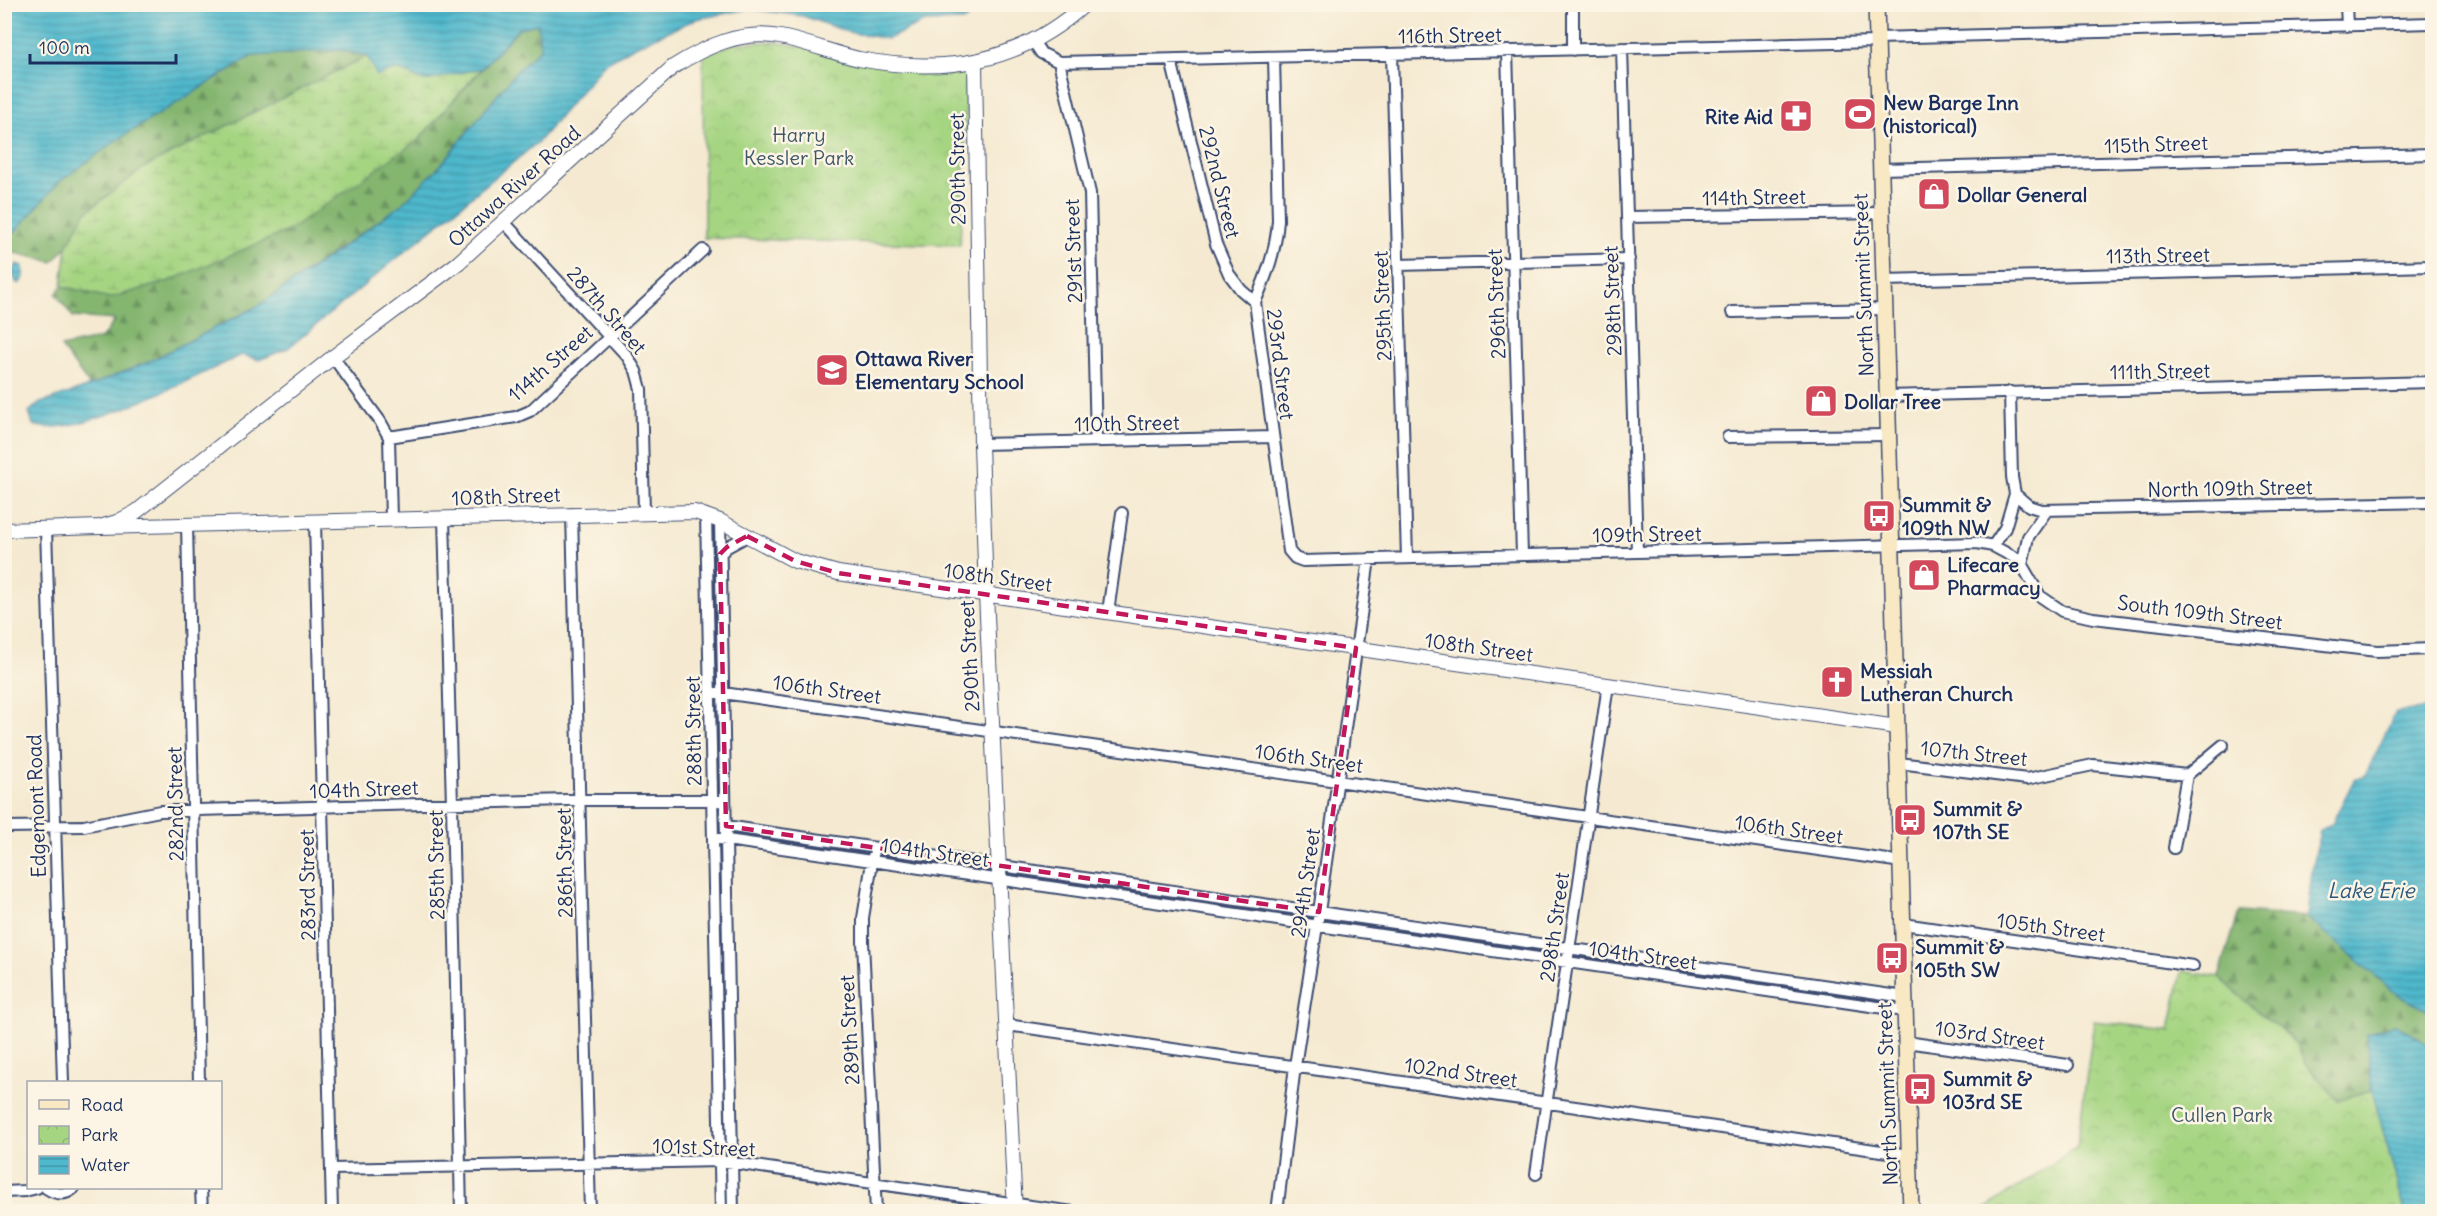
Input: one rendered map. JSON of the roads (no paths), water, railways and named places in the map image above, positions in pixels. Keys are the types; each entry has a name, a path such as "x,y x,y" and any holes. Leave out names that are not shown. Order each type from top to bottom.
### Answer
{"main road":[{"name":"North Summit Street","path":"1876,4 1911,1212"}],"street":[{"name":"Ottawa River Road","path":"4,530 100,527 142,514 333,357 435,282 673,67 699,50 724,40 751,36 780,37 858,58 916,66 949,66 975,62 1009,52 1033,41 1064,22 1085,4"},
{"path":"1573,4 1574,50"},
{"path":"2346,4 2347,26"},
{"name":"116th Street","path":"1059,62 1574,50 2433,23"},
{"path":"1033,41 1041,53 1059,62"},
{"name":"298th Street","path":"1622,48 1637,552"},
{"name":"296th Street","path":"1507,51 1522,555"},
{"name":"295th Street","path":"1392,54 1407,558"},
{"name":"293rd Street","path":"1274,58 1278,220 1269,272 1255,302 1288,551 1295,558 1303,561"},
{"name":"292nd Street","path":"1171,60 1216,244 1229,274 1241,290 1255,302"},
{"name":"290th Street","path":"975,62 981,444 986,594 1015,1207"},
{"name":"291st Street","path":"1059,62 1090,194 1096,441"},
{"name":"115th Street","path":"1881,169 2433,154"},
{"name":"114th Street","path":"1627,217 1882,213"},
{"name":"287th Street","path":"504,222 627,356 636,371 641,389 644,512"},
{"name":"114th Street","path":"389,437 516,417 530,411 703,250"},
{"path":"1398,265 1629,259"},
{"name":"113th Street","path":"1884,280 2433,266"},
{"path":"1732,312 1885,309"},
{"path":"333,357 380,421 389,437 391,519"},
{"name":"111th Street","path":"1887,396 2433,382"},
{"path":"1993,546 2005,528 2015,494 2012,477 2010,392"},
{"path":"1728,437 1888,435"},
{"name":"110th Street","path":"981,444 1273,437"},
{"name":"North 109th Street","path":"2015,494 2030,506 2047,510 2433,501"},
{"path":"2022,565 2028,537 2047,510"},
{"name":"108th Street","path":"142,514 161,525 695,512 720,521 782,556 810,567 838,573 1897,727"},
{"path":"1108,612 1122,513"},
{"name":"286th Street","path":"572,514 590,1212"},
{"name":"288th Street","path":"706,515 721,1212"},
{"name":"285th Street","path":"444,518 461,1212"},
{"name":"283rd Street","path":"315,521 332,1212"},
{"name":"288th Street","path":"720,521 733,1212"},
{"name":"282nd Street","path":"187,524 199,1081"},
{"name":"Edgemont Road","path":"46,528 63,1081"},
{"path":"720,554 747,536"},
{"name":"109th Street","path":"1303,561 1977,543 1993,546"},
{"name":"South 109th Street","path":"1993,546 2019,560 2040,596 2062,611 2082,616 2377,651 2433,649"},
{"name":"294th Street","path":"1277,1212 1295,1066 1369,559"},
{"name":"298th Street","path":"1536,1174 1608,685"},
{"name":"106th Street","path":"710,693 992,730 1902,862"},
{"path":"2174,848 2187,775 2223,745"},
{"name":"107th Street","path":"1899,763 2015,779 2038,778 2094,765 2187,775"},
{"name":"104th Street","path":"4,827 108,823 146,813 193,811 580,801 712,800 725,802"},
{"name":"104th Street","path":"726,826 874,847 1152,902 1734,986 1905,1004"},
{"name":"104th Street","path":"713,838 872,861 1155,888 1736,973 1905,1004"},
{"name":"289th Street","path":"874,847 863,918 863,942 876,1212"},
{"path":"1152,902 1155,888"},
{"name":"105th Street","path":"1903,924 2193,966"},
{"path":"1439,944 1442,930"},
{"path":"715,945 728,945"},
{"path":"1734,986 1736,973"},
{"name":"102nd Street","path":"1007,1025 1909,1155"},
{"name":"103rd Street","path":"1906,1042 2068,1065"},
{"path":"717,1052 730,1052"},
{"name":"101st Street","path":"331,1169 720,1161 874,1183 1015,1207 1073,1212"},
{"path":"4,1192 33,1189"},
{"path":"48,1189 59,1194 73,1189"},
{"path":"201,1189 202,1212"}],"water":[{"path":"5,4 981,5 965,21 924,22 888,39 848,32 803,16 749,9 696,19 633,47 604,64 538,142 288,348 259,360 242,355 168,390 106,415 52,427 33,425 29,412 38,404 148,362 258,306 402,204 440,166 516,72 540,49 538,24 519,28 482,68 424,81 397,69 377,76 367,56 340,50 252,56 120,138 59,182 5,243"},
{"path":"17,264 23,266 24,277 19,284 12,272"},
{"name":"Lake Erie","path":"2432,708 2432,1012 2399,996 2307,917 2312,870 2320,831 2332,823 2354,780 2365,776 2396,712"},
{"path":"2395,1024 2432,1047 2432,1211 2405,1211 2372,1090 2367,1034"}],"place":[{"name":"New Barge Inn (historical)","path":"1860,114"},
{"name":"Rite Aid","path":"1796,116"},
{"name":"Dollar General","path":"1934,194"},
{"name":"Ottawa River Elementary School","path":"832,370"},
{"name":"Dollar Tree","path":"1821,401"},
{"name":"Summit & 109th NW","path":"1879,516"},
{"name":"Lifecare Pharmacy","path":"1924,575"},
{"name":"Messiah Lutheran Church","path":"1837,682"},
{"name":"Summit & 107th SE","path":"1910,820"},
{"name":"Summit & 105th SW","path":"1892,958"},
{"name":"Summit & 103rd SE","path":"1920,1089"}],"park label":[{"name":"Harry Kessler Park","path":"799,146"},
{"name":"Cullen Park","path":"2222,1114"}]}
